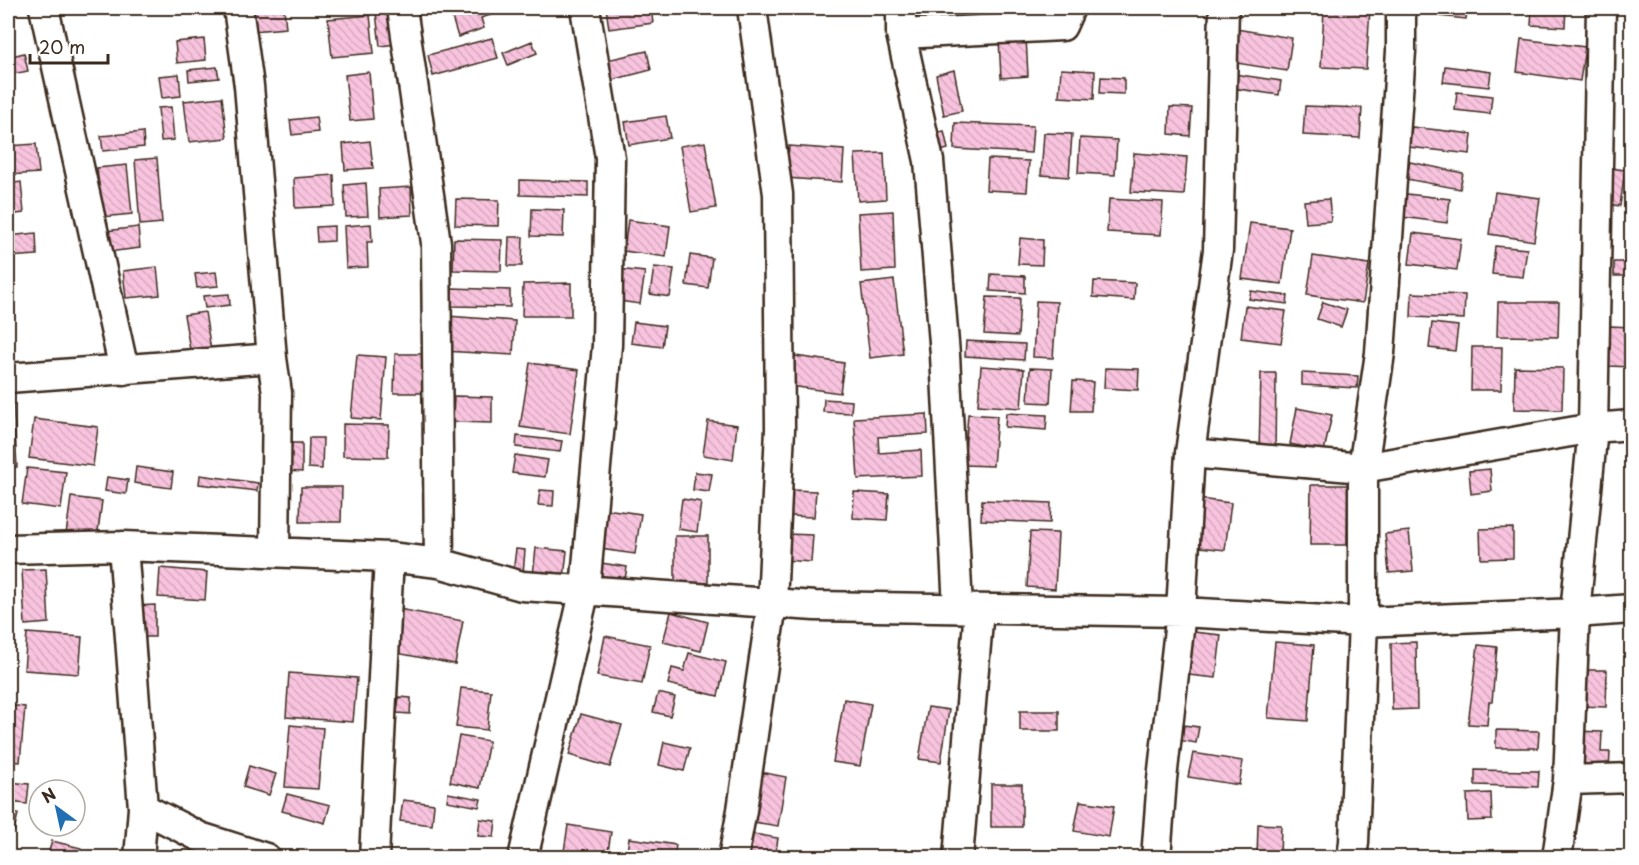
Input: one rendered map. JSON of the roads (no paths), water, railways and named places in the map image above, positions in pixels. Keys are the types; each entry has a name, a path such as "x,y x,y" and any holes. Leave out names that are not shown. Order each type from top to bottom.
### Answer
{"street":[{"path":"44,8 124,370"},
{"path":"238,8 249,86 272,358 277,393 275,552"},
{"path":"402,8 436,243 439,563"},
{"path":"523,858 585,589 607,345 610,158 585,8"},
{"path":"733,858 772,604 780,429 778,195 752,8"},
{"path":"958,858 969,608 929,161 901,21 1062,26 1070,8"},
{"path":"1156,858 1162,778 1181,612 1190,453 1218,250 1224,8"},
{"path":"1352,858 1363,622 1363,468 1380,353 1401,51 1401,8"},
{"path":"1557,858 1568,780 1575,613 1593,428 1601,8"},
{"path":"8,378 272,358"},
{"path":"1190,453 1363,468 1593,428 1632,425"},
{"path":"123,546 143,808 139,858"},
{"path":"8,549 123,546 389,557 439,563 522,586 772,604 1181,612 1363,622 1632,609"},
{"path":"374,858 389,557"},
{"path":"1568,780 1632,778"},
{"path":"143,808 200,837 266,858"}]}
